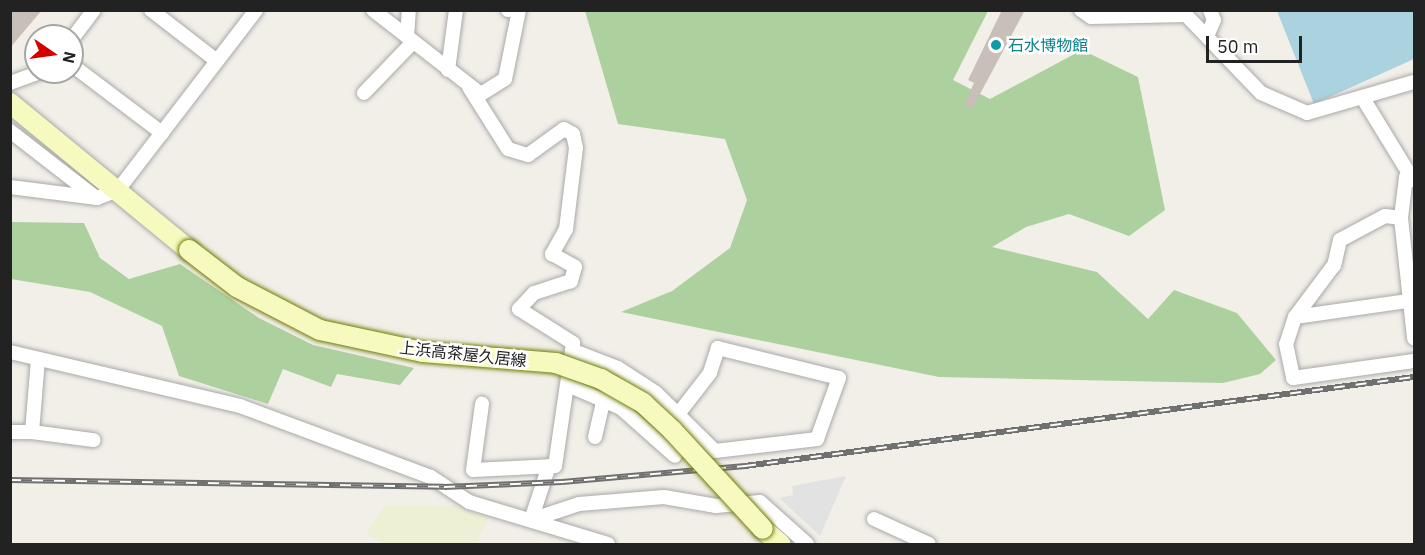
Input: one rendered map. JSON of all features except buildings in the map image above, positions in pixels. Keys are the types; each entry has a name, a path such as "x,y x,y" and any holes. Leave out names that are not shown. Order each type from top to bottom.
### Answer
{"main road":[{"name":"上浜高茶屋久居線","path":"10,103 237,287 338,336 423,352 556,363 601,379 643,403 672,430 775,540"}],"street":[{"path":"83,24 94,10"},
{"path":"151,10 218,60"},
{"path":"10,188 97,198 118,190 256,10"},
{"path":"373,10 469,87 482,94 505,80 519,10"},
{"path":"364,93 410,40 409,10"},
{"path":"448,70 456,10"},
{"path":"1081,10 1091,17 1170,12 1186,15 1208,34 1261,93 1294,109 1320,112 1364,100 1414,82"},
{"path":"1208,34 1214,20 1210,10"},
{"path":"84,74 162,133"},
{"path":"469,87 508,148 528,155 564,129 576,140 566,228 552,254 574,267 571,281 534,293 519,309 570,336 574,351 555,466 472,470 482,404"},
{"path":"1364,100 1410,179 1401,218 1412,301 1414,338"},
{"path":"10,131 97,198"},
{"path":"1401,218 1385,216 1340,240 1334,265 1295,317 1286,344 1293,378 1414,361"},
{"path":"1295,317 1412,301"},
{"path":"574,351 630,375 679,413 715,451 817,439 839,378 718,348 710,372 679,413"},
{"path":"10,352 259,412 431,477 469,502 608,544"},
{"path":"32,432 38,359"},
{"path":"568,385 604,398 675,456"},
{"path":"595,437 604,398"},
{"path":"10,432 32,432 93,440"},
{"path":"531,520 549,466"},
{"path":"531,520 579,504 663,497 716,506 760,502 807,544"},
{"path":"874,519 929,544"}],"green space":[{"path":"585,11 988,11 953,80 990,99 1082,50 1138,77 1165,210 1129,236 1069,214 1026,227 992,247 1097,272 1148,319 1174,290 1237,313 1276,360 1260,374 1223,383 939,377 621,312 672,291 730,248 747,200 725,139 618,124"},
{"path":"10,222 84,223 100,258 129,279 180,264 259,318 313,345 414,368 400,385 337,374 331,387 283,369 268,404 179,376 162,326 90,292 11,279"},
{"path":"384,506 456,506 488,518 476,544 383,544 366,533"}],"shaded area":[{"path":"846,476 820,536 779,498 793,495 792,486"}],"water":[{"path":"1277,11 1414,11 1414,59 1314,104"}],"railway":[{"path":"10,480 444,487 562,482 745,466 1414,377"}],"place":[{"name":"石水博物館","path":"996,45"}]}
